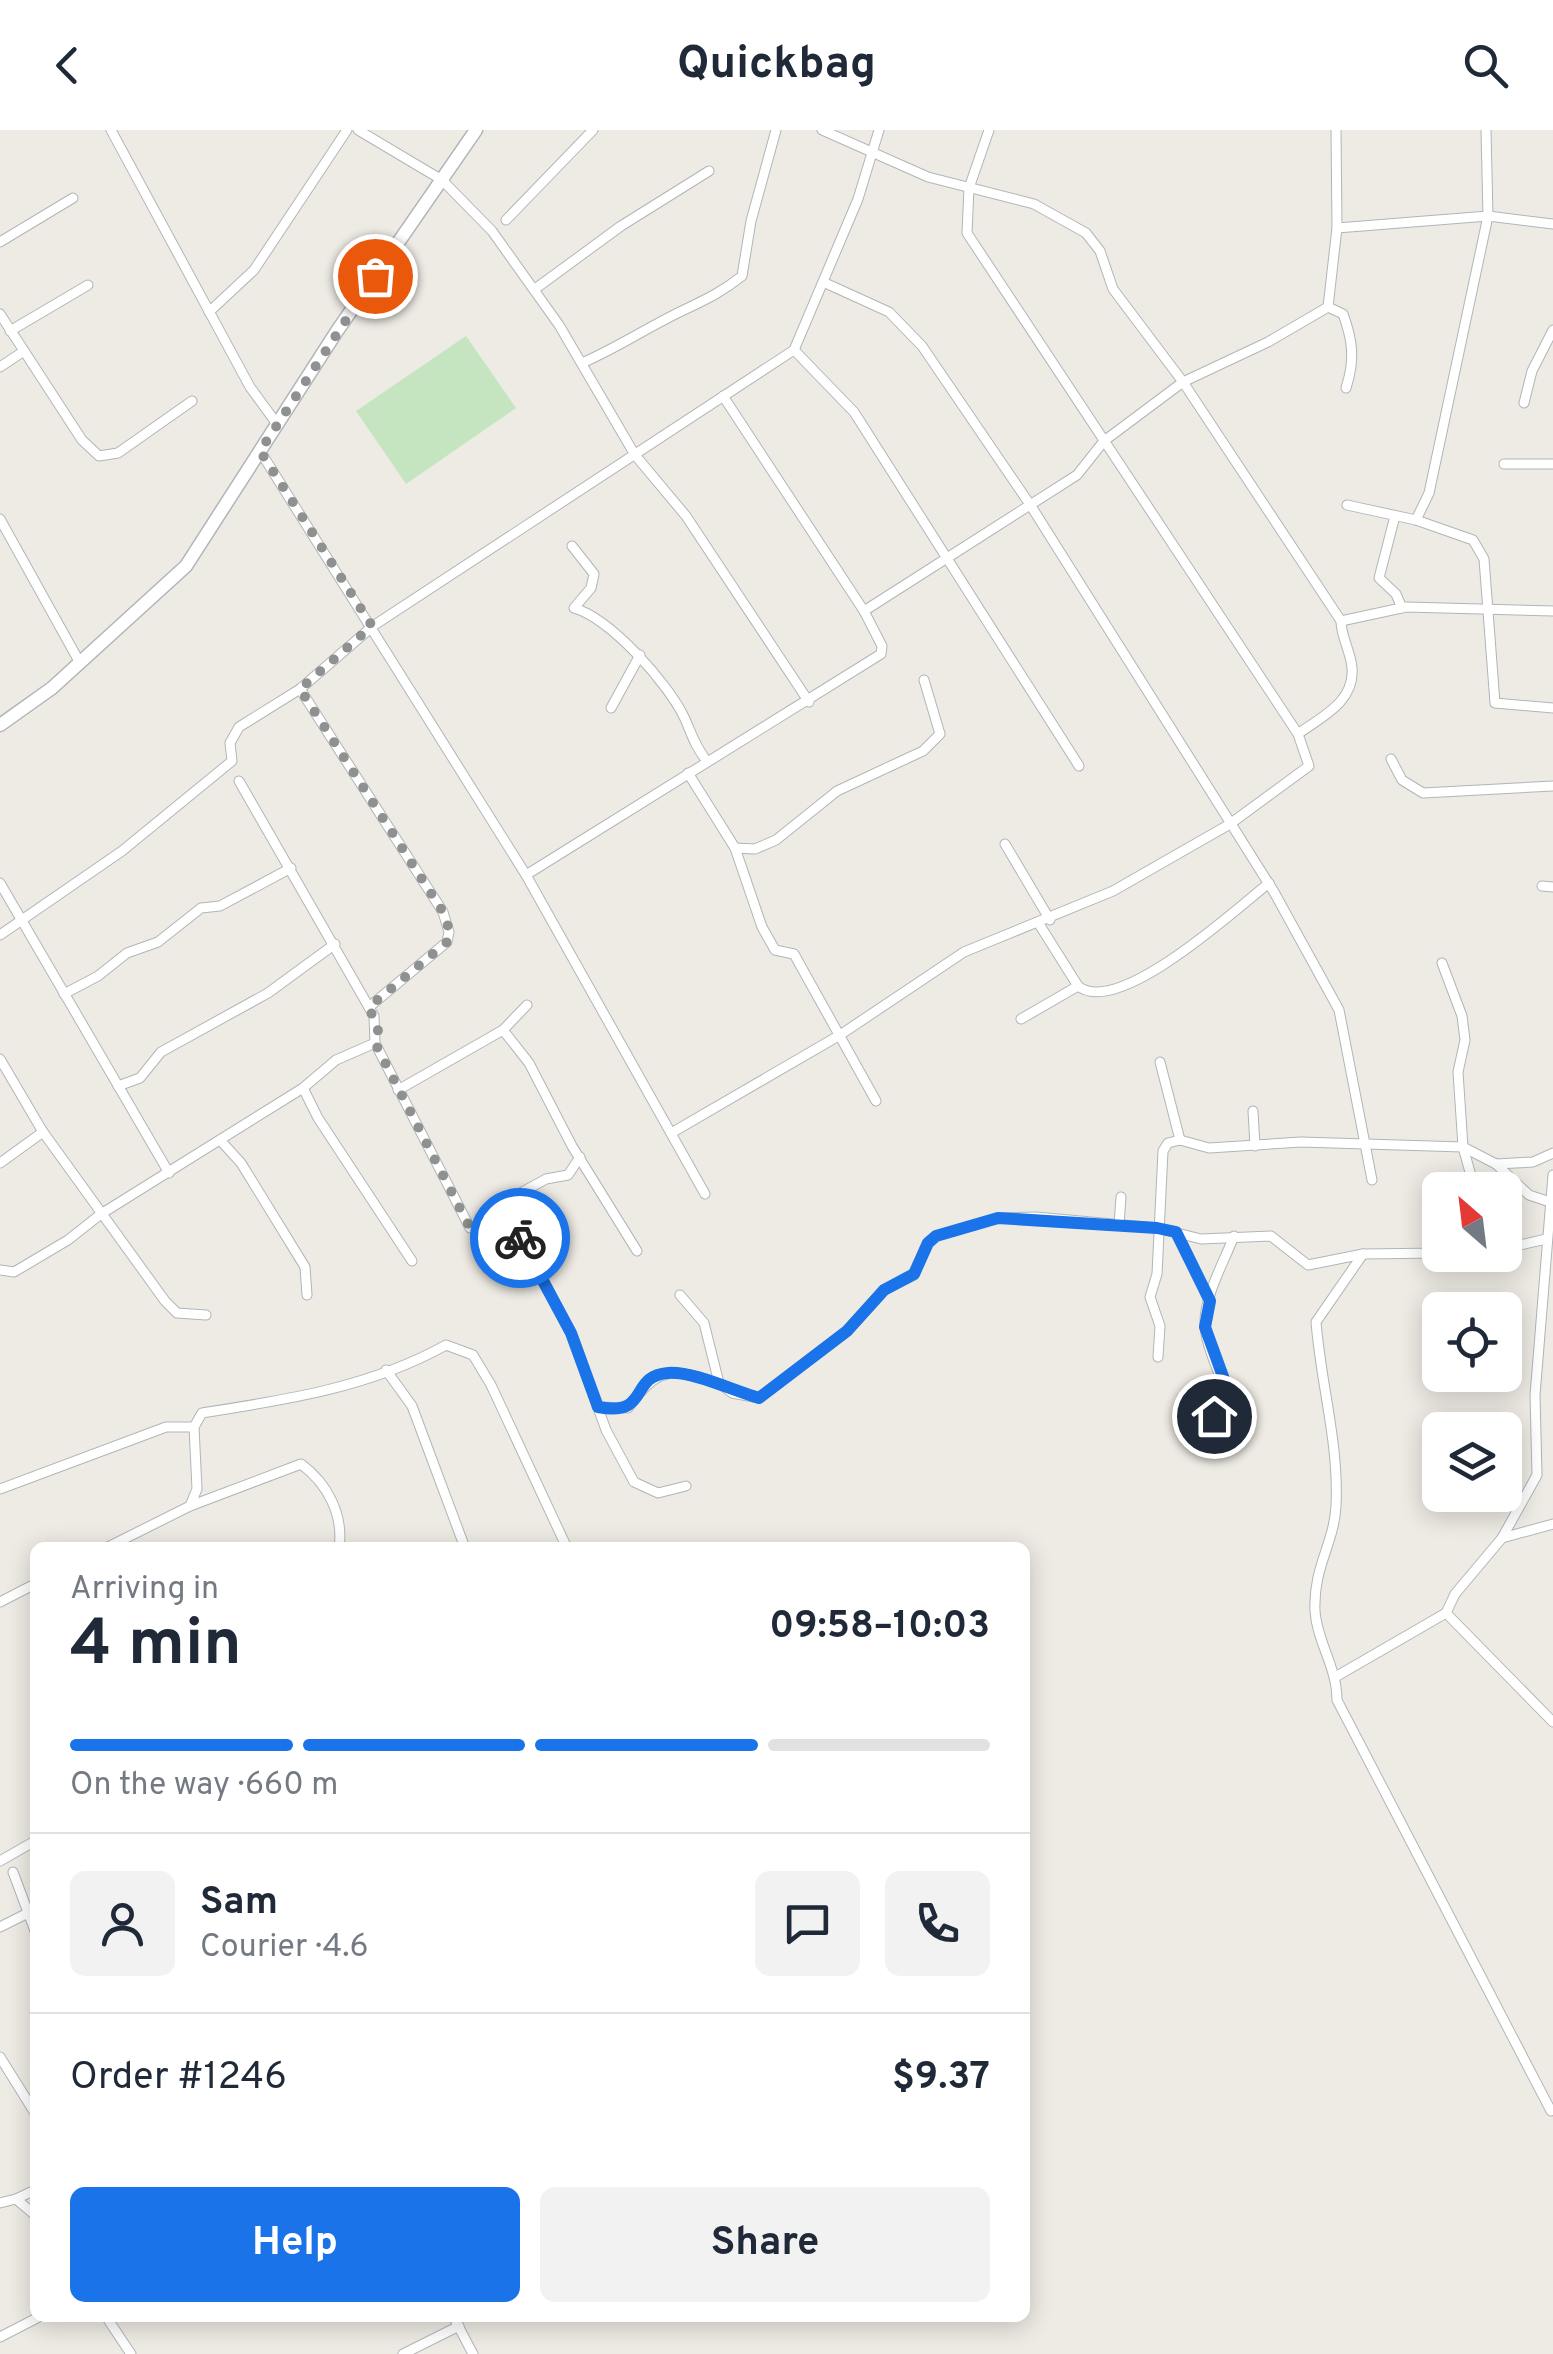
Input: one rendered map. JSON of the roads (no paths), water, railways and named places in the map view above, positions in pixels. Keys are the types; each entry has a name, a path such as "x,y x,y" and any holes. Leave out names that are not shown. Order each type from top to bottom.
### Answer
{"street":[{"path":"209,312 254,270 347,130"},
{"path":"358,130 442,180 492,231 535,289 635,455 686,516 809,702"},
{"path":"0,725 80,663 186,566 276,424 476,130"},
{"path":"506,220 592,130"},
{"path":"582,363 626,344 689,307 713,300 742,276 751,221 776,130"},
{"path":"822,130 928,176 1034,204 1086,234 1100,251 1113,289 1183,382 1341,621 1352,665 1348,692 1342,702 1298,734"},
{"path":"0,934 170,813 232,761 230,742 239,727 300,689 372,626 794,350 875,151 878,130"},
{"path":"673,1132 840,1036 964,952 1050,920 1114,890 1230,824 1309,766 1298,734 967,233 969,188 990,130"},
{"path":"1328,307 1337,228 1336,130"},
{"path":"1416,520 1429,493 1488,216 1486,130"},
{"path":"112,131 250,387 276,424"},
{"path":"535,289 621,226 710,171"},
{"path":"0,242 73,198"},
{"path":"1337,228 1488,216 1553,224"},
{"path":"823,282 889,312 906,326 1031,506 1268,883 1339,1010 1372,1180"},
{"path":"10,331 88,285"},
{"path":"864,611 1077,475 1104,441 1183,382 1268,342 1328,307"},
{"path":"1328,307 1343,314 1352,338 1353,364 1346,388"},
{"path":"0,314 82,440 100,456 118,452 192,401"},
{"path":"1524,403 1532,371 1553,330"},
{"path":"794,350 854,412 1079,766"},
{"path":"0,367 24,351"},
{"path":"526,875 881,654 882,646 864,611 723,396"},
{"path":"260,451 526,875 705,1194"},
{"path":"1504,464 1553,464"},
{"path":"1347,505 1416,520 1473,540 1484,559 1494,703 1553,708"},
{"path":"1396,516 1380,578 1396,594 1402,608"},
{"path":"0,519 80,663"},
{"path":"572,546 594,574 591,588 574,608 616,633 640,656 684,717 690,739 706,760"},
{"path":"1341,621 1402,608 1553,611"},
{"path":"611,708 640,656"},
{"path":"735,848 756,850 776,840 837,791 923,751 940,734 924,680"},
{"path":"300,689 443,912 450,932 447,942 369,1007"},
{"path":"1391,759 1402,780 1423,793 1553,786"},
{"path":"688,773 735,848 762,927 775,950 794,954 876,1101"},
{"path":"238,781 369,1007 378,1030 375,1043 470,1228 507,1223"},
{"path":"1005,844 1050,920"},
{"path":"64,994 98,976 127,953 158,942 201,908 220,906 291,868"},
{"path":"0,883 169,1173"},
{"path":"1021,1020 1078,986 1103,992 1169,962 1268,883"},
{"path":"1039,924 1078,986"},
{"path":"118,1086 140,1078 160,1052 268,994 334,944"},
{"path":"1442,963 1462,1016 1466,1040 1458,1072 1463,1147 1470,1172"},
{"path":"398,1090 503,1030 528,1005"},
{"path":"503,1030 529,1063 636,1250"},
{"path":"0,1270 14,1272 303,1088 336,1060 375,1043"},
{"path":"0,1059 43,1132 177,1313 206,1316"},
{"path":"1160,1062 1180,1140"},
{"path":"303,1088 318,1118 412,1261"},
{"path":"1252,1111 1254,1146"},
{"path":"0,1163 43,1132"},
{"path":"220,1140 241,1163 306,1267 307,1296"},
{"path":"1158,1357 1160,1326 1150,1297 1158,1274 1157,1228 1163,1151 1168,1143 1180,1140 1209,1148 1362,1142 1463,1147 1496,1164 1529,1195 1551,1203"},
{"path":"1496,1164 1532,1162 1553,1153"},
{"path":"507,1223 517,1195 546,1179 568,1175 580,1157"},
{"path":"1337,1676 1446,1613 1455,1594 1502,1538 1537,1475 1535,1395 1542,1349 1553,1174"},
{"path":"1119,1224 1121,1197"},
{"path":"598,1407 628,1408 649,1378 671,1372 759,1398 847,1331 884,1290 914,1274 928,1243 936,1236 998,1218 1119,1224 1201,1239 1270,1236 1308,1265 1363,1254 1422,1254"},
{"path":"507,1223 524,1242 571,1333 598,1407 634,1482 658,1493 686,1486"},
{"path":"1176,1232 1210,1301"},
{"path":"1185,1424 1214,1416 1227,1403 1225,1382 1205,1327 1210,1301 1234,1236"},
{"path":"1522,1245 1546,1239"},
{"path":"1363,1254 1316,1322 1337,1449 1336,1512 1316,1574 1315,1617 1337,1676 1337,1700 1550,2111"},
{"path":"680,1294 704,1322 719,1384"},
{"path":"190,1506 197,1489 194,1427 202,1413 322,1394 412,1364 446,1344 473,1355 528,1459 564,1542"},
{"path":"386,1370 412,1406 463,1542"},
{"path":"0,1489 166,1427 194,1427"},
{"path":"118,1542 190,1506 301,1464 318,1477 342,1526 340,1542"},
{"path":"1502,1538 1553,1524"},
{"path":"0,1602 30,1587"},
{"path":"1446,1613 1553,1722"},
{"path":"0,1861 30,1844"},
{"path":"0,1927 30,1912 13,1872"},
{"path":"0,2057 4,2071 30,2106"},
{"path":"0,2203 30,2192"},
{"path":"16,2199 30,2211"},
{"path":"0,2338 30,2322"},
{"path":"110,2322 131,2354"},
{"path":"404,2354 457,2322 473,2354"}]}
